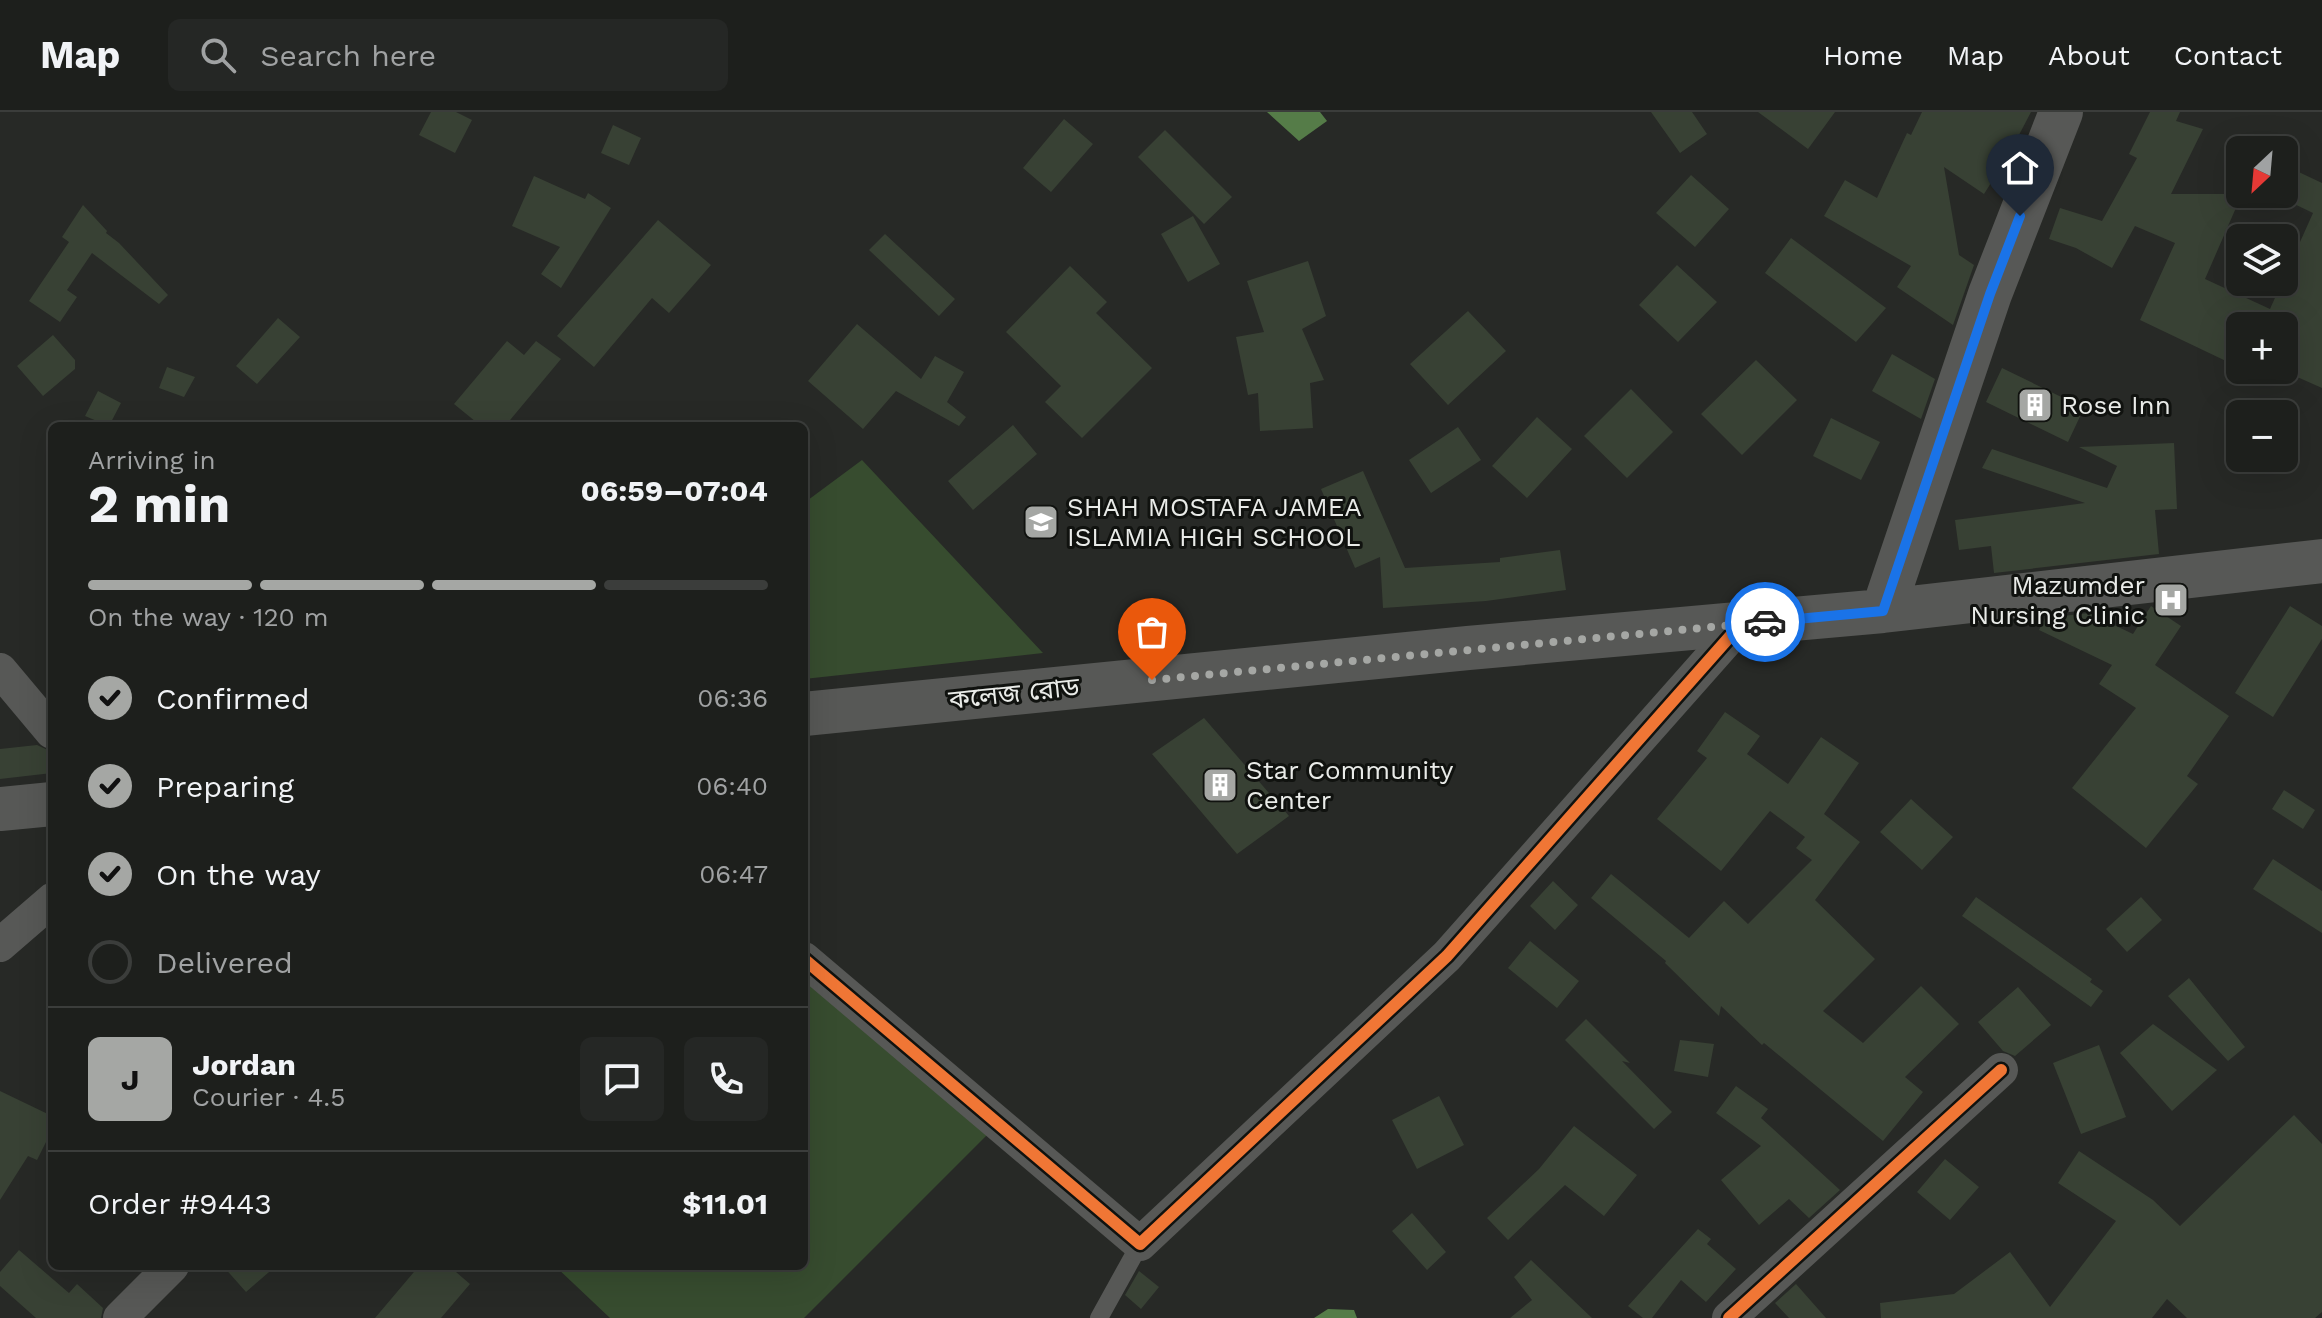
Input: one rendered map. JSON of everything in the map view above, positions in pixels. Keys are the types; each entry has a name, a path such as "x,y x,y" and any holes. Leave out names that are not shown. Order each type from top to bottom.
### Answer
{"main road":[{"path":"1883,611 1990,294 2061,112"},
{"name":"কলেজ রোড","path":"808,714 1883,611 2322,561"},
{"path":"0,809 48,804"}],"street":[{"path":"808,962 1140,1244 1447,956 1741,624"},
{"path":"0,670 48,727"},
{"path":"0,945 48,903"},
{"path":"1729,1318 2001,1070"},
{"path":"120,1318 168,1270"}],"lane":[{"path":"1099,1318 1140,1244"}],"shaded area":[{"path":"1267,112 1320,112 1327,121 1299,141"},
{"path":"862,460 1043,653 808,679 808,500"},
{"path":"808,971 990,1132 804,1318 610,1318 559,1270 808,1270"},
{"path":"1328,1309 1354,1310 1357,1318 1314,1318"}],"building":[{"path":"431,112 456,112 472,120 455,153 419,135"},
{"path":"1651,112 1692,112 1707,134 1680,153"},
{"path":"1758,112 1835,112 1808,149"},
{"path":"1922,112 2031,112 1984,194 1944,167 1959,255 1974,265 1953,325 1897,287 1911,266 1824,216 1845,180 1877,198 1907,133 1911,135"},
{"path":"2150,112 2180,112 2176,121 2203,129 2171,194 2226,194 2226,208 2236,208 2229,224 2226,224 2226,231 2205,279 2226,289 2226,296 2242,296 2270,309 2276,296 2298,296 2298,246 2313,213 2298,206 2298,172 2322,183 2322,388 2298,377 2298,312 2226,312 2226,361 2140,320 2175,243 2135,226 2112,268 2076,248 2049,239 2060,208 2102,221 2137,158 2129,154"},
{"path":"1064,119 1093,144 1051,192 1023,168"},
{"path":"613,125 641,138 629,165 601,153"},
{"path":"1165,130 1232,197 1204,224 1138,157"},
{"path":"1691,175 1729,209 1695,247 1656,213"},
{"path":"534,176 585,199 588,193 611,208 561,288 541,274 560,247 512,226"},
{"path":"83,205 106,233 168,295 159,304 92,253 67,290 77,297 60,322 29,301 69,242 62,237"},
{"path":"1193,216 1220,264 1188,282 1161,234"},
{"path":"658,220 711,265 669,313 652,298 594,367 557,336"},
{"path":"885,234 955,299 939,316 869,250"},
{"path":"1791,238 1886,308 1856,342 1765,273"},
{"path":"1308,261 1326,316 1302,329 1324,380 1310,383 1313,428 1260,431 1258,393 1248,395 1236,337 1264,332 1247,281"},
{"path":"1677,265 1717,302 1678,342 1639,305"},
{"path":"1070,266 1107,302 1096,313 1152,368 1082,438 1045,402 1061,386 1006,332"},
{"path":"1468,311 1506,351 1448,405 1410,364"},
{"path":"278,318 300,337 257,384 236,366"},
{"path":"857,324 921,379 935,356 964,372 947,402 966,417 959,426 896,391 863,429 808,381"},
{"path":"53,335 75,360 75,369 43,396 17,366"},
{"path":"507,341 524,355 536,341 561,359 508,422 476,422 454,404"},
{"path":"1892,354 1935,379 1921,419 1872,391"},
{"path":"1756,360 1797,400 1742,455 1701,414"},
{"path":"167,367 195,377 184,397 159,388"},
{"name":"Rose Inn","path":"2002,368 2084,408 2068,442 1986,402"},
{"path":"1631,389 1673,432 1627,478 1584,436"},
{"path":"98,391 121,403 111,422 99,422 85,416"},
{"path":"1537,417 1572,449 1527,498 1492,466"},
{"path":"1831,418 1880,442 1861,480 1813,456"},
{"path":"1013,425 1037,454 973,510 948,481"},
{"path":"1458,427 1481,460 1431,493 1409,460"},
{"path":"2174,443 2177,509 2155,510 2159,554 1994,573 1991,546 1959,550 1955,520 2085,503 1982,468 1992,449 2107,488 2117,466 2079,447"},
{"path":"1363,471 1405,568 1500,562 1500,558 1560,550 1566,590 1486,601 1383,608 1380,557 1355,568 1321,489"},
{"path":"2151,606 2181,626 2155,665 2229,716 2187,776 2198,784 2146,848 2072,788 2136,708 2099,684 2112,665 2039,630 2045,618 2089,613 2133,634"},
{"path":"2290,606 2322,626 2322,639 2273,717 2235,693"},
{"path":"1725,712 1760,736 1747,754 1788,784 1821,737 1859,763 1824,814 1860,842 1815,900 1875,959 1823,1011 1863,1043 1921,986 1959,1024 1905,1077 1923,1092 1883,1141 1764,1043 1762,1045 1721,1006 1719,1016 1666,961 1591,898 1611,874 1689,938 1724,901 1748,924 1812,860 1796,848 1805,837 1770,811 1721,871 1657,819 1707,758 1697,751"},
{"name":"Star Community Center","path":"1204,718 1289,816 1237,854 1152,754"},
{"path":"37,745 48,750 48,773 0,779 0,749"},
{"path":"2284,790 2315,810 2303,829 2272,809"},
{"path":"1911,799 1953,837 1922,870 1880,832"},
{"path":"2273,859 2322,891 2322,933 2253,889"},
{"path":"1553,881 1578,905 1555,930 1530,906"},
{"path":"1976,897 2092,979 2090,982 2103,991 2091,1007 1962,916"},
{"path":"2141,897 2162,920 2127,952 2106,929"},
{"path":"1530,941 1579,981 1557,1008 1508,968"},
{"path":"2189,978 2245,1047 2228,1061 2168,996"},
{"path":"2018,987 2051,1025 2015,1056 2003,1051 1978,1022"},
{"path":"1586,1019 1630,1063 1622,1061 1672,1112 1654,1129 1565,1040"},
{"path":"2153,1024 2217,1070 2172,1111 2120,1053"},
{"path":"1680,1040 1714,1044 1708,1077 1674,1071"},
{"path":"2099,1045 2126,1117 2081,1134 2053,1063"},
{"path":"1736,1086 1768,1109 1761,1118 1840,1190 1809,1218 1789,1199 1759,1225 1721,1180 1761,1146 1716,1113"},
{"path":"0,1091 48,1114 48,1138 37,1160 28,1156 0,1200"},
{"path":"1439,1096 1464,1145 1417,1169 1392,1120"},
{"path":"2294,1115 2322,1144 2322,1312 2315,1318 2187,1318 2167,1299 2152,1318 1881,1318 1880,1303 1954,1294 2010,1252 2050,1307 2116,1221 2058,1183 2079,1151 2153,1200 2180,1226"},
{"path":"1574,1126 1637,1175 1604,1216 1565,1185 1508,1240 1487,1218 1539,1169"},
{"path":"1945,1159 1979,1187 1950,1220 1917,1192"},
{"path":"1412,1213 1446,1252 1427,1270 1392,1231"},
{"path":"1698,1229 1711,1239 1707,1244 1736,1269 1706,1302 1681,1280 1652,1318 1643,1318 1628,1306"},
{"path":"19,1250 69,1293 77,1284 103,1308 101,1318 36,1318 0,1286 0,1272"},
{"path":"1531,1260 1592,1318 1510,1318 1532,1300 1514,1277"},
{"path":"227,1270 271,1270 246,1292"},
{"path":"416,1270 454,1270 470,1284 441,1318 375,1318"},
{"path":"1139,1271 1159,1287 1141,1309 1125,1295"},
{"path":"1796,1284 1826,1318 1789,1318 1775,1303"}],"cycle path":[{"path":"808,962 1140,1244 1447,956 1741,624"},
{"path":"1729,1318 2001,1070"}],"way so far":[{"path":"1152,680 1765,622"}],"place":[{"name":"Rose Inn","path":"2035,405"},
{"name":"SHAH MOSTAFA JAMEA ISLAMIA HIGH SCHOOL","path":"1041,522"},
{"name":"Mazumder Nursing Clinic","path":"2171,600"},
{"name":"Star Community Center","path":"1220,785"}],"route":[{"path":"1765,622 1883,611 1990,294 2020,216"}]}
